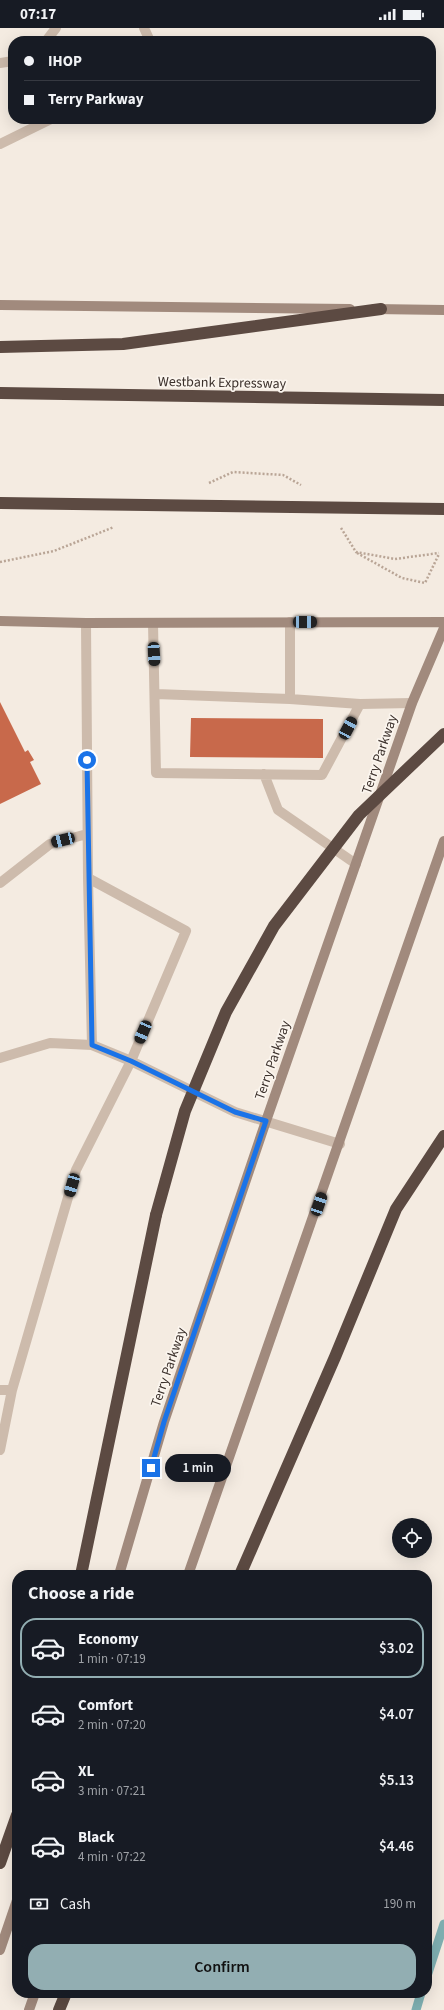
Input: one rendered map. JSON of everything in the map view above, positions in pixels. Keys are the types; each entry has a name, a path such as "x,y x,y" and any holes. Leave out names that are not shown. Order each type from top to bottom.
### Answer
{"highway":[{"path":"0,346 123,344 381,309"},
{"name":"Westbank Expressway","path":"0,393 444,400"},
{"path":"0,503 444,509"},
{"path":"82,1570 156,1215 185,1111 226,1012 274,926 359,815 444,734"},
{"path":"242,1570 335,1357 396,1209 444,1136"},
{"path":"0,1863 12,1829"},
{"path":"59,2010 64,1998"}],"street":[{"path":"0,305 444,310"},
{"path":"0,621 86,623 444,622"},
{"name":"Terry Parkway","path":"120,1570 164,1422 266,1121 412,703 444,628"},
{"path":"190,1570 340,1144 444,841"},
{"path":"0,1950 12,1915"},
{"path":"29,2010 33,1998"}],"lane":[{"path":"50,36 56,28"},
{"path":"0,144 40,124"},
{"path":"290,622 290,698"},
{"path":"86,623 87,834 92,1045"},
{"path":"154,623 156,773 322,775 360,704"},
{"path":"156,694 290,698 360,704 412,703"},
{"path":"264,774 278,810 356,864"},
{"path":"0,884 50,844 87,834"},
{"path":"0,1450 12,1390 76,1170 131,1061 186,931 88,878"},
{"path":"1,1056 50,1043 92,1045 131,1061 235,1112 340,1144"},
{"path":"0,1390 12,1390"}],"path":[{"path":"356,552 402,578 425,583 439,553"}],"building":[{"path":"0,702 25,752 28,750 34,760 30,762 41,784 0,804"},
{"path":"191,718 323,719 323,758 190,757"}],"waterway":[{"path":"432,1961 444,1924"},
{"path":"416,2010 420,1998"}],"route":[{"path":"87,760 92,1045 131,1061 235,1112 266,1121 164,1422 151,1468"}]}
